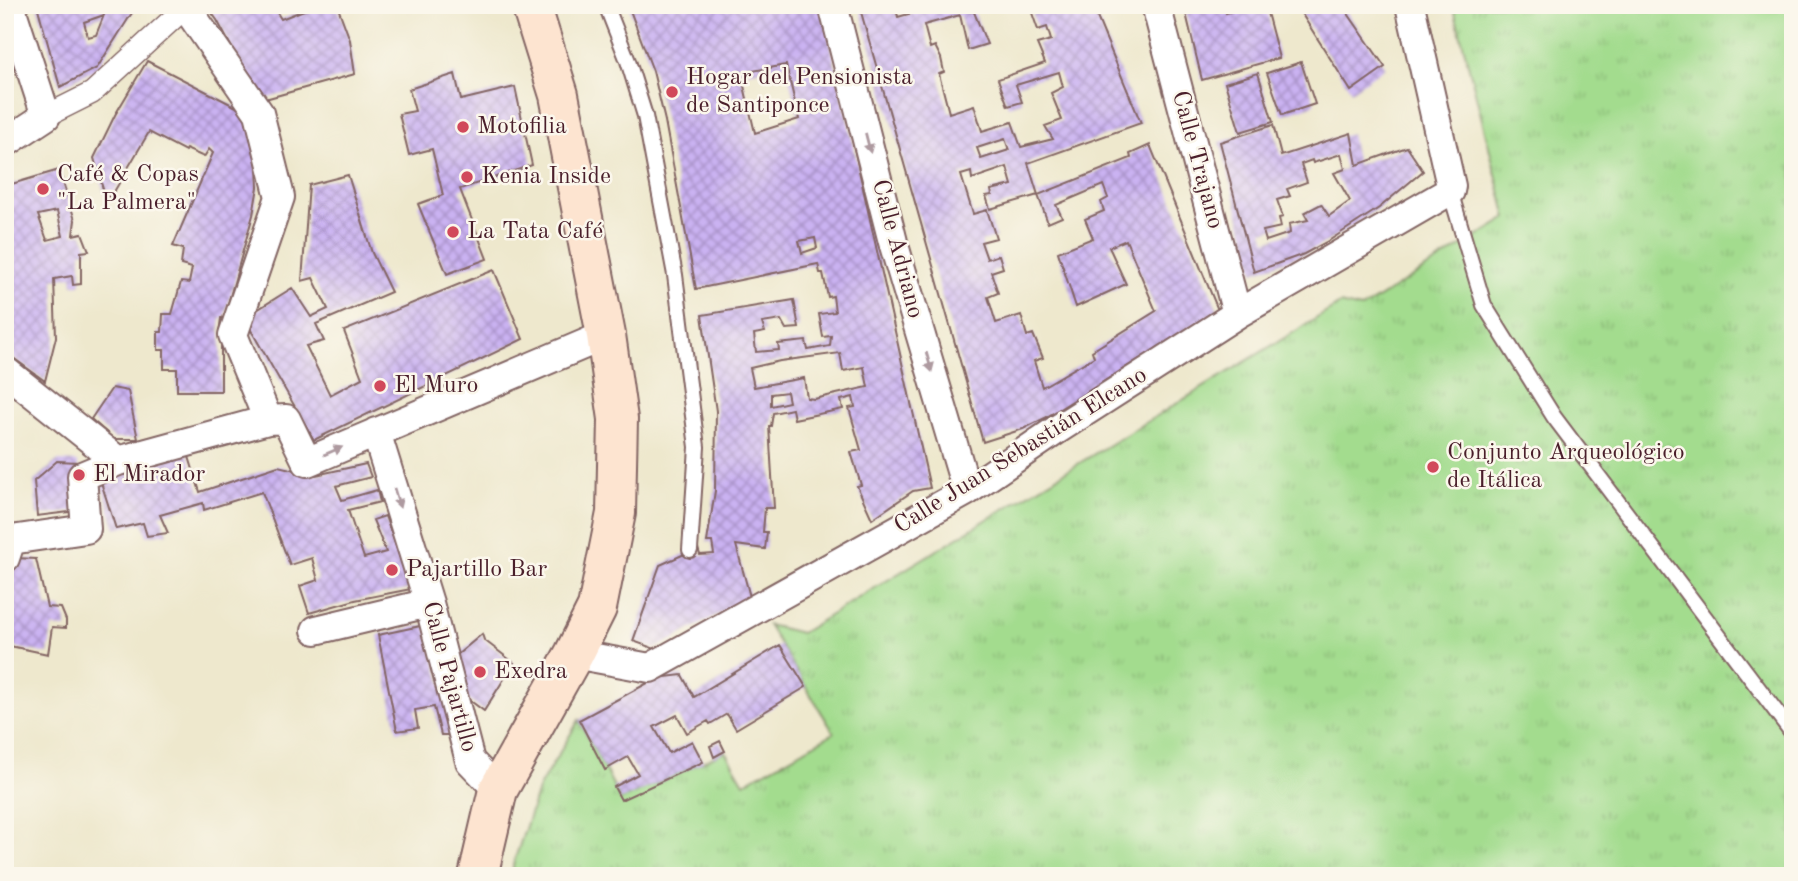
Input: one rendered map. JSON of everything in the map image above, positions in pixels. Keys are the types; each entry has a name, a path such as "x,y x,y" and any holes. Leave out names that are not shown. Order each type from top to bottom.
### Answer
{"main road":[{"path":"478,876 498,790 597,608 617,513 618,419 606,335 559,95 531,5"}],"street":[{"path":"10,5 46,116"},
{"name":"Calle Adriano","path":"834,5 894,242 967,491"},
{"name":"Calle Trajano","path":"1156,5 1237,314"},
{"path":"1410,5 1451,189"},
{"path":"5,143 46,116 92,93 187,6 259,113 280,197 233,335 268,420"},
{"name":"Calle Juan Sebastián Elcano","path":"574,654 650,668 967,491 1237,314 1451,189"},
{"path":"5,558 11,540 86,529 82,477 118,461 268,420 286,419 307,461 606,335"},
{"path":"5,371 118,461"},
{"name":"Calle Pajartillo","path":"376,432 429,603 470,761 498,790"},
{"path":"316,630 429,603"}],"lane":[{"path":"606,5 628,61 645,116 675,275 697,447 690,550"},
{"path":"1451,189 1484,305 1554,417 1793,734"}],"green space":[{"name":"Conjunto Arqueológico de Itálica","path":"1453,5 1793,5 1793,876 513,876 513,865 539,787 579,720 621,800 725,751 744,783 834,733 768,625 801,633 1340,304 1361,309 1507,218"}],"building":[{"path":"37,5 137,5 97,68 60,87","holes":["104,15 96,35 88,37 84,22"]},
{"path":"206,5 272,5 281,19 317,5 337,5 350,40 355,74 265,99 246,74"},
{"path":"628,5 822,5 930,488 913,491 872,519 857,486 861,485 851,452 861,450 849,408 855,407 853,397 841,400 843,409 794,419 792,409 773,413 769,426 774,508 765,508 765,549 736,545 750,597 655,649 633,641 660,565 698,548 700,555 714,554 712,542 707,542 715,491 716,411 702,315 794,300 799,328 786,329 781,320 762,323 765,332 754,334 756,352 779,350 778,344 806,341 808,350 830,346 831,336 823,337 819,314 835,312 833,296 828,297 823,273 820,273 818,264 696,289 653,71","holes":["786,65 799,119 755,133 741,73","815,238 817,248 802,253 799,241","840,353 843,371 864,367 868,387 814,399 807,398 804,378 754,387 750,368","787,392 789,402 771,406 771,394"]},
{"path":"859,5 895,5 898,17 940,5 957,5 959,9 974,12 987,44 968,50 960,15 924,25 930,48 935,46 941,58 944,72 939,74 949,113 974,105 982,131 1012,122 1021,147 1053,139 1045,126 1062,120 1051,93 1063,87 1059,72 1016,85 1022,102 1008,106 998,79 1045,63 1037,44 1051,40 1047,27 1038,30 1032,13 1057,5 1092,5 1141,123 1028,163 1038,195 1131,158 1130,154 1150,145 1218,310 1045,418 1023,429 983,442","holes":["1005,139 1009,150 981,159 977,148","1007,167 1012,185 991,190 992,195 986,196 990,209 1038,195 1048,223 1062,217 1056,205 1103,185 1108,198 1101,202 1104,211 1085,219 1093,238 1058,252 1076,307 1126,284 1109,247 1126,240 1156,311 1092,351 1094,357 1042,387 1034,361 1043,358 1033,334 1027,336 1021,315 996,323 988,297 998,293 991,272 1003,268 999,255 987,259 981,242 996,238 987,210 973,214 961,175 971,172 972,179"]},
{"path":"1184,5 1224,5 1226,13 1253,5 1265,5 1279,58 1202,80"},
{"path":"1296,5 1342,5 1385,67 1351,91"},
{"path":"147,61 246,112 255,134 258,187 253,215 224,318 221,318 221,391 177,391 177,369 164,369 164,350 158,350 158,332 162,332 163,314 172,314 181,282 189,283 192,268 181,265 183,249 173,246 213,153 209,149 204,157 186,149 185,151 149,132 111,197 105,196 94,158 115,115"},
{"path":"1301,62 1315,104 1282,115 1267,73"},
{"path":"1258,73 1273,122 1240,132 1225,83"},
{"path":"455,74 461,100 515,87 532,165 460,189 487,259 447,274 418,204 443,195 432,149 409,155 399,114 415,111 409,89"},
{"path":"1273,125 1281,156 1351,133 1357,165 1407,147 1423,171 1379,208 1330,240 1304,254 1254,272 1220,142","holes":["1341,154 1345,169 1334,173 1350,201 1329,216 1321,204 1304,213 1308,220 1289,224 1290,233 1266,241 1263,231 1281,227 1279,218 1283,217 1277,200 1290,196 1287,189 1307,182 1301,164"]},
{"path":"59,170 75,220 73,235 82,233 89,251 81,252 81,284 73,285 72,276 54,279 56,337 45,381 5,352 5,186","holes":["57,211 63,236 47,240 38,215"]},
{"path":"348,175 372,253 391,292 316,324 324,341 306,346 330,395 362,378 344,331 494,270 523,339 314,440 244,318 292,288 311,317 328,309 313,278 302,281 309,185"},
{"path":"112,388 128,391 138,439 114,439 91,419"},
{"path":"186,447 200,492 278,466 316,475 366,464 371,477 336,486 342,500 377,490 380,502 348,510 364,558 386,552 373,520 385,516 411,589 355,600 309,613 300,586 318,580 312,558 290,565 262,492 204,510 203,503 160,515 168,533 147,536 143,523 116,529 98,473"},
{"path":"57,461 78,462 77,511 37,516 34,481"},
{"path":"14,558 36,559 47,607 61,608 66,620 66,628 52,627 48,654 5,645 5,609"},
{"path":"425,625 456,735 441,735 434,707 415,710 418,728 397,731 378,635"},
{"path":"482,634 484,640 514,663 484,711 464,696 457,655"},
{"path":"780,645 806,687 736,729 727,714 687,733 677,715 654,727 669,753 692,741 703,762 621,800 614,787 638,774 628,757 605,770 579,720 657,678 682,675 694,697"},
{"path":"720,741 725,751 714,757 710,746"}],"place":[{"name":"Hogar del Pensionista de Santiponce","path":"672,92"},
{"name":"Motofilia","path":"463,127"},
{"name":"Kenia Inside","path":"467,177"},
{"name":"Café & Copas \"La Palmera\"","path":"43,189"},
{"name":"La Tata Café","path":"453,232"},
{"name":"El Muro","path":"380,386"},
{"name":"Conjunto Arqueológico de Itálica","path":"1433,467"},
{"name":"El Mirador","path":"79,475"},
{"name":"Pajartillo Bar","path":"392,570"},
{"name":"Exedra","path":"480,672"}]}
